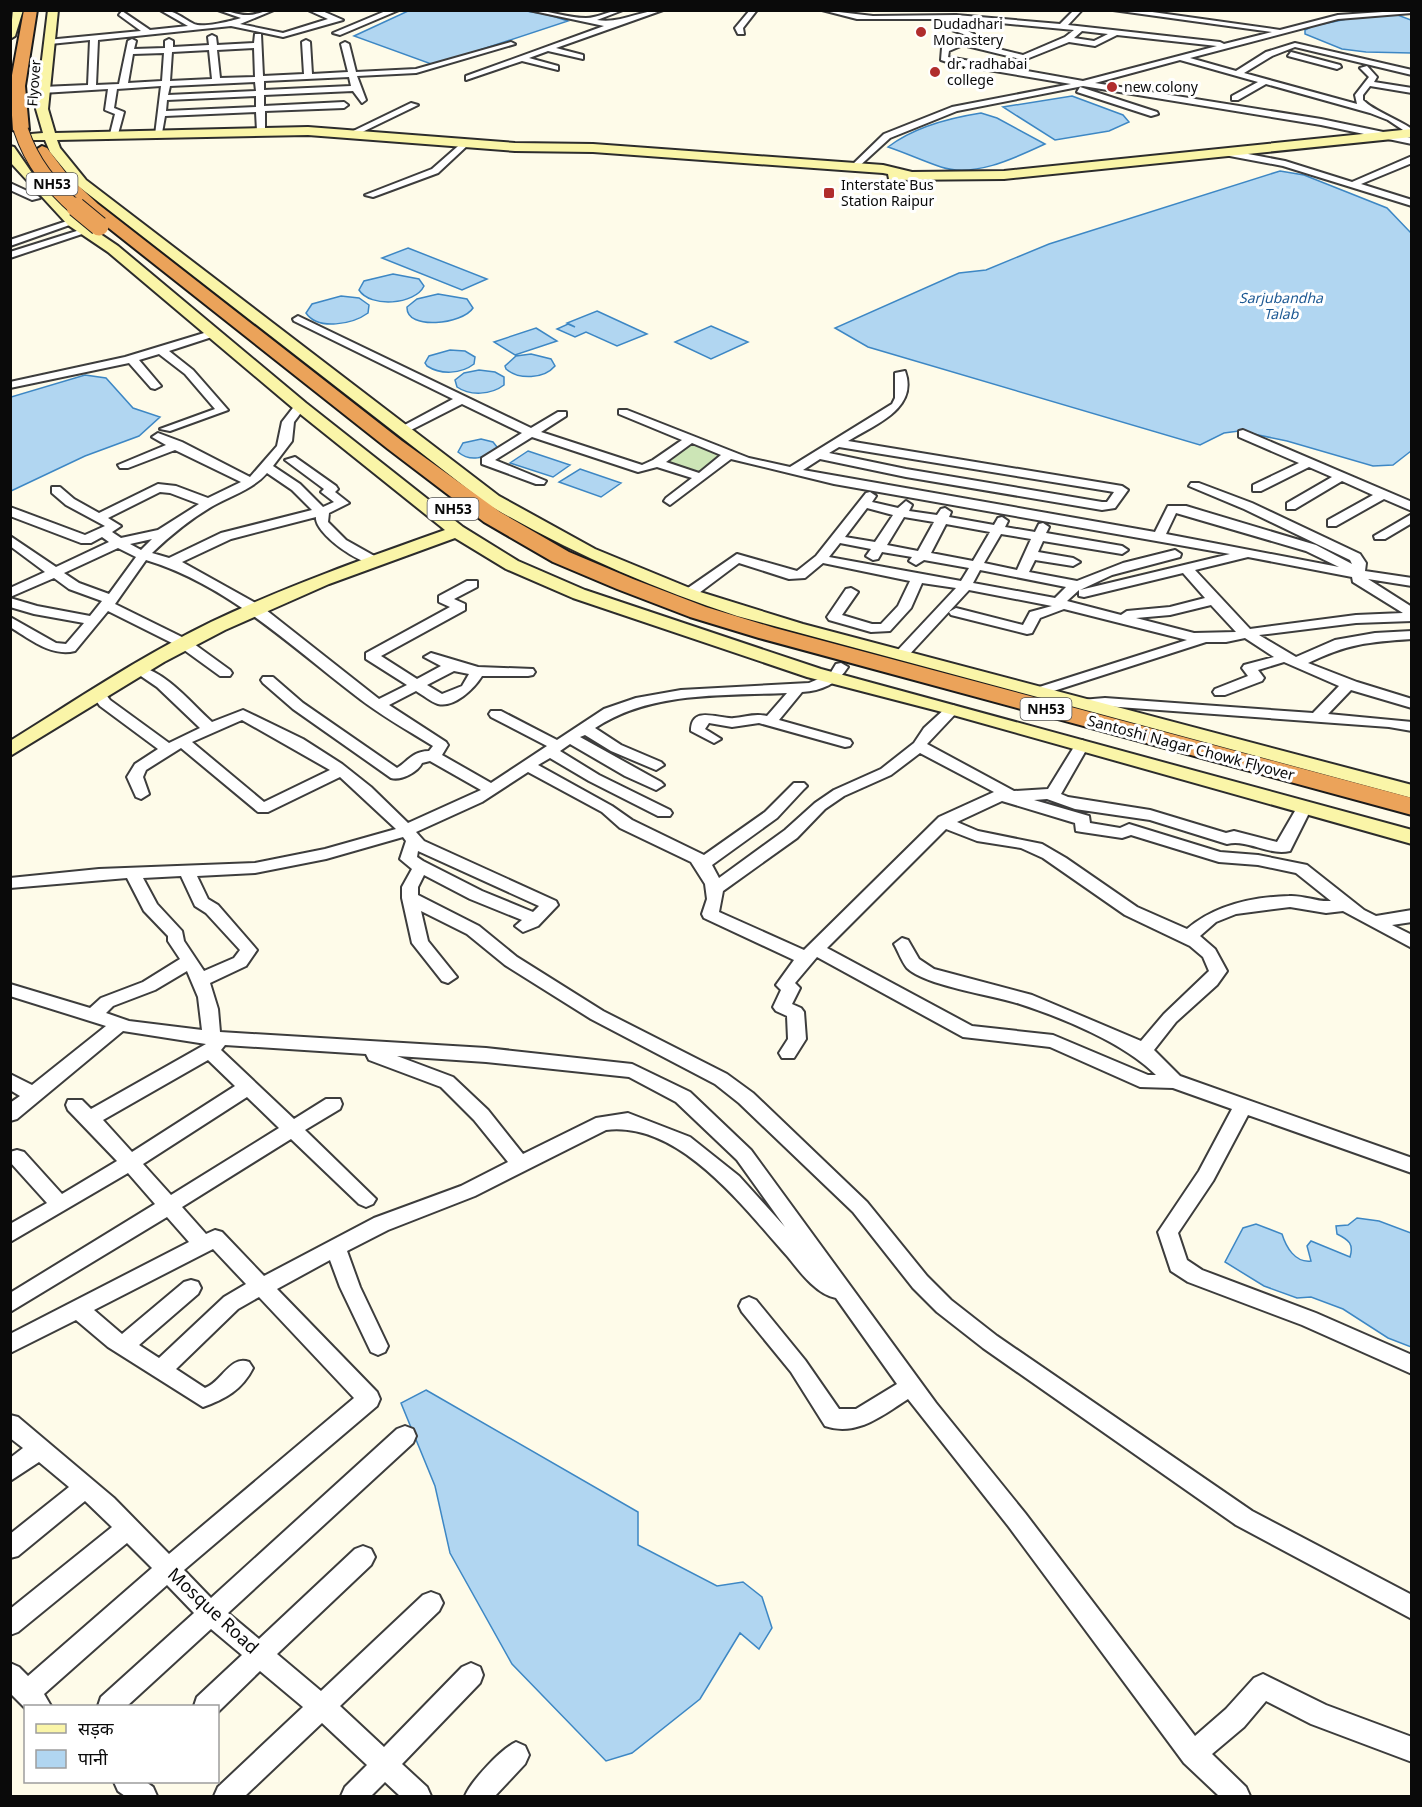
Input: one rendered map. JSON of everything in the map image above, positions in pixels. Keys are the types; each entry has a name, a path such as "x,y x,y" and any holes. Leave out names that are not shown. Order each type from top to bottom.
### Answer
{"highway":[{"name":"Flyover","path":"31,10 18,79 16,112 25,144 47,180 99,226 158,249"},
{"name":"Flyover","path":"44,10 31,110 42,151 118,248"},
{"name":"NH53","path":"118,248 444,503 538,563 589,586 688,622 836,659"},
{"name":"NH53","path":"158,249 395,445 512,529 561,557 625,584 698,612 836,659"},
{"name":"Santoshi Nagar Chowk Flyover","path":"836,659 1214,760 1412,807"},
{"name":"Santoshi Nagar Chowk Flyover","path":"1214,760 1412,821"}],"street":[{"path":"10,36 18,10"},
{"path":"53,10 42,90 42,108 48,136 54,149 82,183 158,249 403,430 493,500 530,524 578,549 690,593 836,659 953,708 1412,837"},
{"path":"163,10 185,20 196,29"},
{"path":"221,10 249,18"},
{"path":"50,42 212,28 271,10"},
{"path":"311,10 356,26"},
{"path":"325,15 341,10"},
{"path":"532,10 613,25"},
{"path":"558,10 565,10"},
{"path":"589,20 620,10"},
{"path":"469,78 660,10"},
{"path":"741,32 739,28 754,10"},
{"path":"825,10 864,19 955,17 1036,20 1115,33 1230,45"},
{"path":"1062,26 1079,10"},
{"path":"337,33 395,11"},
{"path":"855,167 887,136 914,123 955,109 1068,87 1338,17 1412,11"},
{"path":"122,13 149,33"},
{"path":"1114,13 1182,17 1284,31"},
{"path":"1144,21 1151,15"},
{"path":"918,17 970,34 962,42 945,50 944,58 961,63 1087,82 1390,135 1412,141"},
{"path":"955,17 955,28"},
{"path":"1175,24 1182,17"},
{"path":"231,24 283,35 336,19"},
{"path":"1207,28 1215,21"},
{"path":"1096,30 1103,24"},
{"path":"212,28 216,81"},
{"path":"962,42 1024,58 1068,39 1081,28"},
{"path":"1131,35 1138,28"},
{"path":"259,29 261,131"},
{"path":"158,133 166,83 170,31"},
{"path":"1161,38 1168,31"},
{"path":"1068,39 1095,44 1115,33"},
{"path":"123,85 133,34"},
{"path":"1189,40 1198,34"},
{"path":"92,87 94,38"},
{"path":"1246,40 1337,67"},
{"path":"306,42 308,76"},
{"path":"345,44 356,88 362,100"},
{"path":"42,90 428,70 510,44"},
{"path":"130,52 258,45"},
{"path":"1210,75 1228,79 1286,46 1300,45 1412,73"},
{"path":"550,49 580,57"},
{"path":"491,50 555,68"},
{"path":"1180,57 1366,108 1391,118 1412,133"},
{"path":"350,64 361,63"},
{"path":"1364,68 1373,77 1359,95 1359,101 1366,108"},
{"path":"1234,98 1266,81"},
{"path":"1368,83 1412,91"},
{"path":"113,86 109,110 120,112 114,134"},
{"path":"1068,87 1155,114"},
{"path":"163,98 356,88"},
{"path":"215,111 216,95"},
{"path":"1297,119 1334,101"},
{"path":"161,114 344,105"},
{"path":"351,134 414,105"},
{"path":"10,137 261,131 351,134 564,149 593,148 855,167 882,173"},
{"path":"564,149 591,155 882,173 984,176 1412,133"},
{"path":"370,195 435,171 465,143"},
{"path":"10,150 30,179 73,222"},
{"path":"1221,152 1260,158 1412,203"},
{"path":"1354,184 1409,163"},
{"path":"10,186 35,198"},
{"path":"1397,199 1412,191"},
{"path":"10,243 73,222 99,226"},
{"path":"10,255 99,226"},
{"path":"118,248 300,406 457,531 512,565 579,594 836,659 902,654 1412,792"},
{"path":"298,319 531,433 642,469 657,464 690,439"},
{"path":"10,386 131,358 214,333"},
{"path":"161,350 189,372 222,410 162,433 178,445 251,482"},
{"path":"131,358 155,387"},
{"path":"794,470 896,406 901,398 901,373"},
{"path":"403,430 463,399"},
{"path":"10,593 120,543 163,531 209,503 251,482 286,441 288,422 300,406"},
{"path":"623,412 729,455 834,480 1049,516 1412,582"},
{"path":"540,481 486,461 562,414"},
{"path":"1243,434 1412,507"},
{"path":"819,455 1102,506 1112,505 1122,490 838,443"},
{"path":"124,465 178,445"},
{"path":"834,480 875,450"},
{"path":"670,501 729,455"},
{"path":"170,563 226,536 321,512 343,503 328,494 327,492 332,489 321,479 291,460"},
{"path":"1257,488 1310,462"},
{"path":"657,464 700,477"},
{"path":"851,592 834,617 871,628 885,628 904,608 911,577 920,556 929,547 951,500 973,466"},
{"path":"266,467 296,487 321,512 322,524 333,536 373,561"},
{"path":"1291,506 1342,476"},
{"path":"1195,486 1248,506 1355,557 1359,563 1358,579 1412,615"},
{"path":"690,593 737,558 789,575 800,575 821,559 875,488"},
{"path":"10,511 86,540 105,526 141,489 172,489 209,503"},
{"path":"56,490 105,526 120,543 143,556 170,563 215,584 256,609 379,705 441,745 433,756"},
{"path":"867,568 913,494"},
{"path":"1332,523 1384,494"},
{"path":"865,504 901,513 1122,550"},
{"path":"1100,525 1102,506"},
{"path":"902,654 965,586 1008,509"},
{"path":"1159,536 1172,509 1186,510 1311,548 1343,562 1357,573"},
{"path":"1023,573 1049,516"},
{"path":"1380,536 1412,518"},
{"path":"105,526 134,532 163,531"},
{"path":"10,621 53,647 70,648 163,531"},
{"path":"10,750 139,670 256,609 373,561 457,531"},
{"path":"837,539 1077,585"},
{"path":"10,540 74,586 185,644 225,673"},
{"path":"1058,602 1089,591 1251,553"},
{"path":"956,612 1027,630 1035,615 1058,608 1058,602 1077,585 1132,565 1175,554"},
{"path":"1030,555 1073,562"},
{"path":"821,559 1058,602 1194,637 1248,634 1273,628 1412,615"},
{"path":"1185,568 1248,634 1293,660 1350,683 1412,704"},
{"path":"472,584 444,599 460,607 370,656 441,700 467,689 477,672"},
{"path":"1114,616 1170,611 1214,600"},
{"path":"10,603 34,610 91,620"},
{"path":"1220,692 1257,678 1249,668 1293,660 1335,644 1412,635"},
{"path":"1038,692 1211,637"},
{"path":"431,657 452,666 477,672 492,674 528,672"},
{"path":"10,883 133,873 255,868 410,835 477,799 609,712 641,701 714,691 812,687 836,659"},
{"path":"379,705 452,666"},
{"path":"139,670 162,684 209,728"},
{"path":"268,680 298,706 396,775 415,765 411,763 423,756 433,756 491,789"},
{"path":"1316,718 1350,683"},
{"path":"770,722 798,688"},
{"path":"99,695 105,703 175,745 263,809 340,771"},
{"path":"1080,704 1105,702 1412,727"},
{"path":"716,888 790,834 820,806 838,793 886,772 919,746 929,731 953,708"},
{"path":"141,795 135,777 140,767 175,745 243,714 305,747 340,771 410,835 418,844 550,905 529,922 408,859 410,835"},
{"path":"496,714 559,745 656,785"},
{"path":"714,740 698,731 697,728 706,718 732,723 751,717 845,743"},
{"path":"583,727 616,748 656,765"},
{"path":"559,745 594,778 664,813"},
{"path":"1053,794 1082,745"},
{"path":"919,746 1006,795 1083,820 1082,826 1122,833 1129,829 1219,857 1258,860 1300,869 1373,922 1412,942"},
{"path":"528,766 607,809 626,824 685,851 702,864 716,888 717,898 710,914 811,954 969,1032 1053,1041 1146,1082 1174,1081 1412,1166"},
{"path":"702,864 771,815 799,786"},
{"path":"788,1053 795,1048 799,1038 795,1012 782,1007 790,988 785,985 811,954 945,821 972,806 1006,795 1053,794"},
{"path":"1053,794 1054,798 1071,804 1089,804 1154,816 1227,839 1234,836 1277,848 1284,847 1285,840 1304,807"},
{"path":"945,821 968,834 1000,838 1036,848 1057,859 1126,908 1188,938 1203,947 1214,958 1218,971 1211,981 1170,1017 1143,1052"},
{"path":"421,867 410,887 410,898 420,943 448,977"},
{"path":"187,871 201,902 212,909 249,950 240,962 202,979"},
{"path":"133,873 150,907 176,935 202,979 213,1014 214,1042 248,1087 366,1199"},
{"path":"410,898 473,930 511,961 597,1015 721,1079 746,1098 860,1207 920,1282 944,1306 990,1342 1244,1518 1412,1608"},
{"path":"1188,938 1210,918 1234,909 1290,901 1326,908 1348,905"},
{"path":"1373,922 1412,916"},
{"path":"902,944 914,963 928,973 1026,999 1104,1030 1143,1052 1174,1081"},
{"path":"92,1017 107,1002 149,986 190,961"},
{"path":"10,990 92,1017 214,1042 486,1055 632,1071 683,1097 744,1155 911,1386 1017,1520 1193,1754 1237,1797"},
{"path":"10,1114 120,1024"},
{"path":"90,1118 214,1042"},
{"path":"350,1047 447,1082 481,1115 521,1165"},
{"path":"10,1081 34,1095"},
{"path":"10,1234 130,1163 248,1087"},
{"path":"10,1304 333,1104"},
{"path":"75,1105 90,1118 203,1244"},
{"path":"1244,1106 1232,1122 1218,1154 1196,1193 1168,1232 1178,1265 1194,1276 1309,1320 1412,1365"},
{"path":"161,1370 231,1303 278,1276 381,1224 468,1191 603,1123 628,1120 683,1143 732,1181 814,1273 854,1306"},
{"path":"18,1157 60,1204"},
{"path":"10,1344 215,1238 369,1399 168,1569 33,1700 10,1675"},
{"path":"336,1248 350,1287 378,1346"},
{"path":"123,1346 190,1288"},
{"path":"749,1306 798,1366 833,1419 859,1418 911,1386"},
{"path":"78,1309 123,1346 203,1398 212,1397 222,1391 242,1368"},
{"name":"Mosque Road","path":"10,1424 128,1528 211,1614 322,1707 418,1797"},
{"path":"112,1705 405,1436"},
{"path":"10,1471 39,1449"},
{"path":"10,1548 85,1488"},
{"path":"10,1624 128,1528"},
{"path":"208,1705 363,1557"},
{"path":"227,1797 431,1603"},
{"path":"354,1797 471,1675"},
{"path":"1193,1754 1235,1718 1263,1686 1320,1715 1412,1750"},
{"path":"478,1797 516,1755"},
{"path":"129,1783 144,1797"}],"green space":[{"path":"689,442 720,454 722,458 699,472 688,472 663,462"}],"water":[{"path":"510,9 530,11 568,21 434,65 354,36 408,11"},
{"path":"1371,14 1395,14 1411,20 1411,53 1342,49 1305,34 1305,30 1313,26"},
{"path":"1072,96 1123,115 1129,122 1109,131 1055,140 1003,107"},
{"path":"981,113 997,118 1045,144 994,165 967,170 941,167 888,147 932,124"},
{"name":"Sarjubandha Talab","path":"1280,171 1304,175 1387,208 1411,233 1411,451 1393,465 1373,466 1287,441 1239,431 1224,433 1200,445 868,347 835,328 959,273 986,270 1049,244"},
{"path":"408,248 487,279 462,290 382,258"},
{"path":"393,274 419,279 424,286 412,297 392,302 373,300 359,290 364,281"},
{"path":"438,294 467,299 473,308 458,318 436,323 415,320 409,315 407,307 417,299"},
{"path":"341,296 359,298 369,305 368,313 345,323 327,324 311,319 306,313 312,304"},
{"path":"597,311 647,334 617,346 586,332 575,337 557,329 568,324 575,327 567,323"},
{"path":"711,326 748,342 711,359 675,342"},
{"path":"536,328 557,341 515,355 494,342"},
{"path":"450,350 465,351 475,357 474,364 463,370 445,372 433,369 425,363 429,356"},
{"path":"531,354 551,359 555,366 545,374 538,376 518,375 506,369 505,366 516,356"},
{"path":"479,370 495,372 504,377 504,385 493,391 480,393 468,392 457,387 455,380 464,373"},
{"path":"85,375 106,378 133,408 160,417 139,436 85,456 11,491 11,397"},
{"path":"481,439 493,442 497,451 473,458 458,452 463,443"},
{"path":"528,451 570,465 553,477 510,463"},
{"path":"580,469 621,483 601,497 559,482"},
{"path":"1357,1218 1379,1221 1411,1233 1411,1347 1388,1338 1343,1309 1311,1297 1297,1298 1264,1286 1225,1262 1243,1228 1256,1224 1282,1234 1289,1249 1296,1257 1305,1261 1311,1261 1307,1246 1311,1241 1350,1257 1351,1246 1347,1240 1337,1234 1336,1226 1348,1225"},
{"path":"426,1390 638,1512 638,1545 717,1586 743,1582 762,1597 772,1628 759,1649 740,1633 700,1699 632,1753 606,1761 512,1664 450,1553 435,1486 401,1403"}],"place":[{"name":"Dudadhari Monastery","path":"921,32"},
{"name":"dr. radhabai college","path":"935,72"},
{"name":"new colony","path":"1112,87"},
{"name":"Interstate Bus Station Raipur","path":"829,193"}]}
